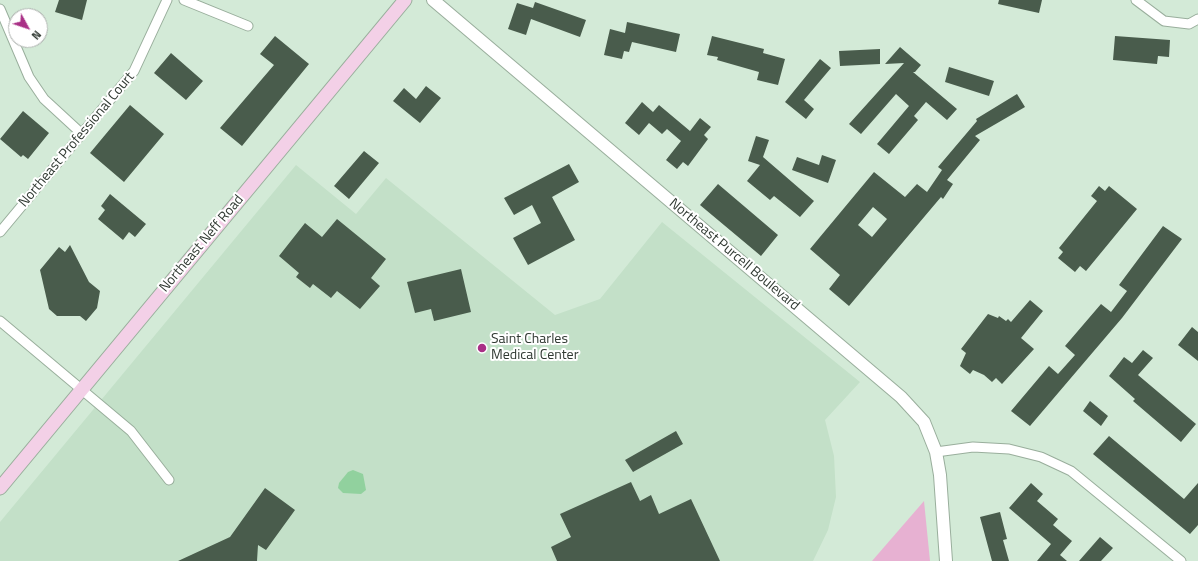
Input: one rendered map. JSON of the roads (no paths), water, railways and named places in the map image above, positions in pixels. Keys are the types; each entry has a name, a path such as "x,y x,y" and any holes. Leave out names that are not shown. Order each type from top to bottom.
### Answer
{"main road":[{"name":"Northeast Neff Road","path":"0,488 405,0"}],"street":[{"name":"Northeast Professional Court","path":"0,232 134,71 167,0"},
{"path":"184,0 248,26"},
{"name":"Northeast Purcell Boulevard","path":"433,0 901,397 924,422 936,452 940,474 946,561"},
{"path":"1136,0 1164,21 1189,24 1198,19"},
{"path":"0,10 29,77 44,99 82,134"},
{"path":"0,321 132,431 170,480"},
{"path":"936,452 980,448 1009,449 1041,457 1071,471 1181,561"}],"place":[{"name":"Saint Charles Medical Center","path":"482,348"}]}
